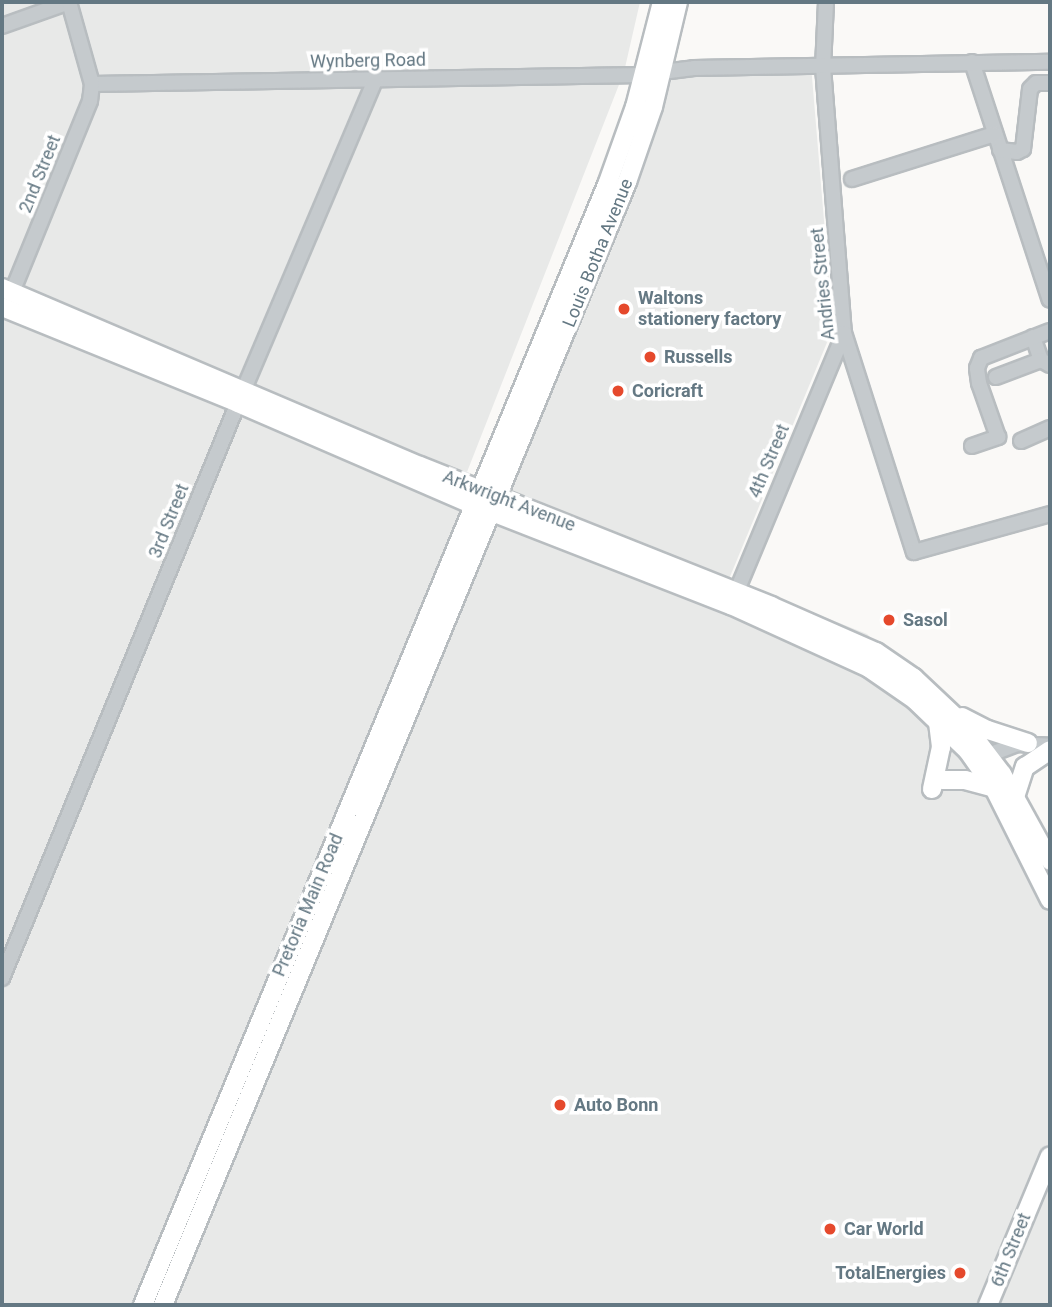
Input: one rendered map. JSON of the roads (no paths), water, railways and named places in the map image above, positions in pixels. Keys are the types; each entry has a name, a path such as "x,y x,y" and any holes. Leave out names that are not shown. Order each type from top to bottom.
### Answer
{"main road":[{"name":"Louis Botha Avenue","path":"476,497 607,184 644,75 662,2"},
{"name":"Louis Botha Avenue","path":"496,505 635,161 662,72 678,2"},
{"name":"Arkwright Avenue","path":"4,303 241,396 476,497 733,598 869,668 945,717 982,758"},
{"name":"Arkwright Avenue","path":"241,396 450,494 476,497"},
{"path":"450,494 463,531"},
{"name":"Pretoria Main Road","path":"143,1305 476,497"},
{"name":"Arkwright Avenue","path":"496,505 516,520 733,598"},
{"name":"Pretoria Main Road","path":"163,1305 496,505"},
{"path":"482,539 516,520"},
{"path":"994,788 965,780 937,785 945,717 1028,743"},
{"path":"1015,797 1025,767 1050,748"},
{"path":"982,758 994,788 1050,900"},
{"path":"982,758 1015,797 1050,861"},
{"name":"6th Street","path":"988,1305 1050,1156"}],"street":[{"path":"2,26 69,2 92,84"},
{"name":"Andries Street","path":"825,2 823,67 844,333 914,552 1050,514"},
{"path":"669,43 674,60 694,68"},
{"path":"972,62 1050,300"},
{"path":"662,72 694,68 1050,62"},
{"name":"Wynberg Road","path":"92,84 644,75"},
{"name":"3rd Street","path":"2,978 241,396 375,80"},
{"path":"1000,150 1017,152 1023,149 1030,89 1036,83 1050,83"},
{"name":"2nd Street","path":"4,303 88,108 92,84"},
{"path":"852,179 995,134"},
{"path":"972,446 998,437 979,383 977,368 981,358 1050,331"},
{"name":"4th Street","path":"733,598 844,333"},
{"path":"996,377 1046,363 1033,337"},
{"path":"1021,441 1050,428"},
{"path":"982,758 1028,743 1050,748"}],"place":[{"name":"Waltons stationery factory","path":"624,309"},
{"name":"Russells","path":"650,357"},
{"name":"Coricraft","path":"618,391"},
{"name":"Sasol","path":"889,620"},
{"name":"Auto Bonn","path":"560,1105"},
{"name":"Car World","path":"830,1229"},
{"name":"TotalEnergies","path":"960,1273"}]}
